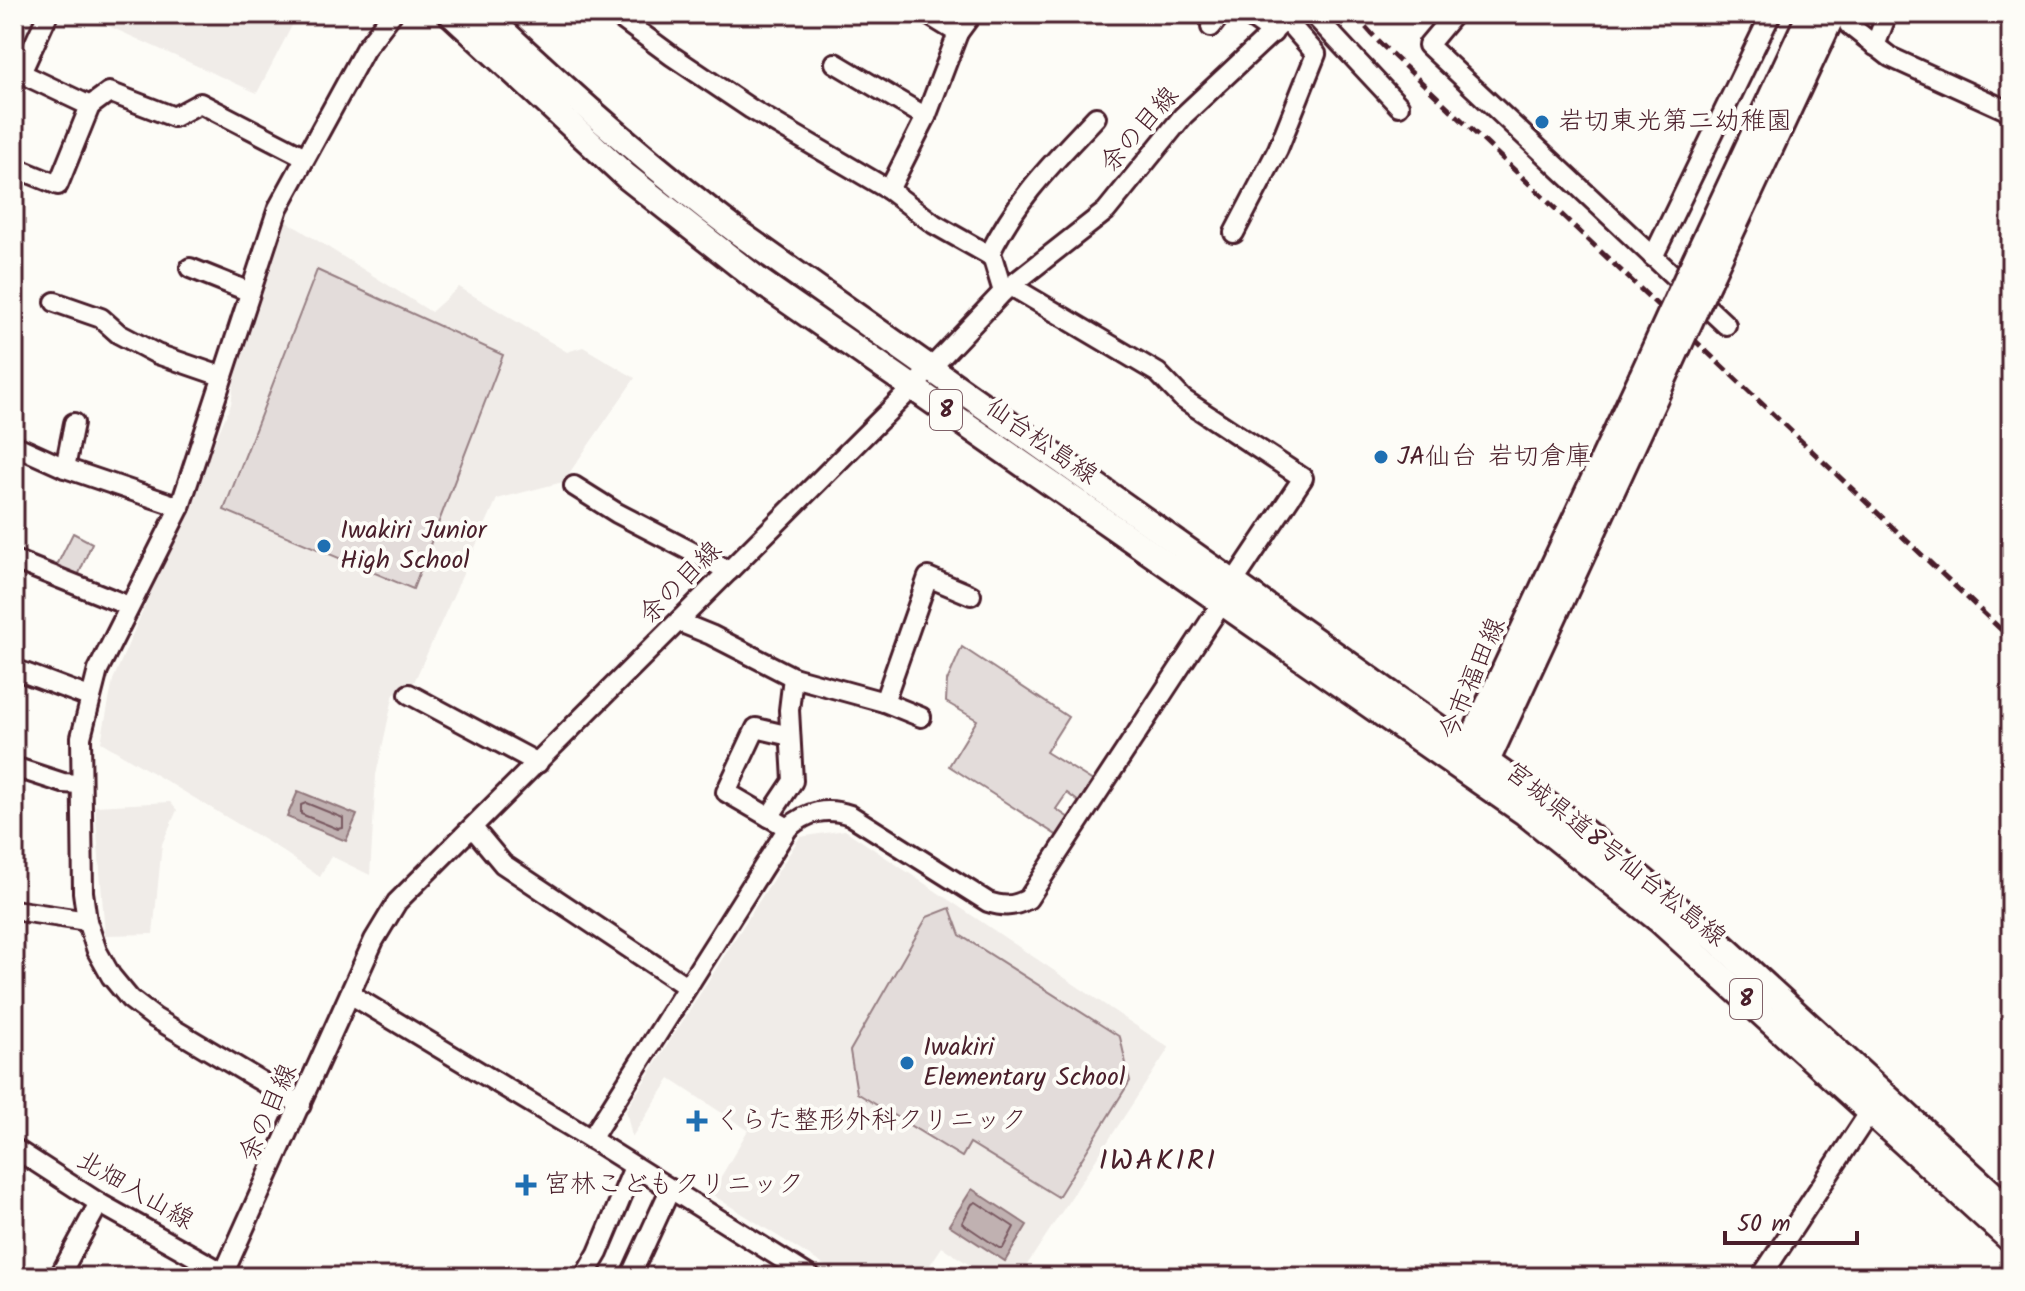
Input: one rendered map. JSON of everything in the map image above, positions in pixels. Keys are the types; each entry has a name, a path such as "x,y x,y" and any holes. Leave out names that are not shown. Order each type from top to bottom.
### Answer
{"main road":[{"name":"仙台松島線","path":"451,14 626,176 758,280 921,378"},
{"name":"仙台松島線","path":"485,14 558,84 667,179 921,378 1474,761"},
{"name":"今市福田線","path":"1474,761 1699,276 1810,14"},
{"name":"今市福田線","path":"1699,276 1841,19"},
{"name":"宮城県道8号仙台松島線","path":"1474,761 1525,813 2011,1211"},
{"name":"宮城県道8号仙台松島線","path":"1876,1102 2011,1240"}],"street":[{"path":"48,14 18,72 90,106"},
{"path":"301,1105 155,1018 130,999 111,976 97,951 87,921 83,892 79,784 81,737 98,670 180,507 278,208 365,49 392,14"},
{"path":"591,1139 788,828 801,817 833,809 850,815 988,902 1015,906 1028,899 1303,478 1183,399 1158,373 1007,289 989,255 934,224 889,190 751,109 615,14"},
{"path":"927,14 958,33"},
{"path":"889,190 926,117 958,33 972,14"},
{"path":"1234,233 1278,149 1316,54 1284,22 1246,14"},
{"path":"1313,14 1399,106"},
{"path":"1454,14 1428,45 1726,325"},
{"path":"1653,257 1771,14"},
{"path":"1875,46 1887,14"},
{"path":"1841,19 1890,57 2011,112"},
{"name":"余の目線","path":"225,1276 374,940 397,902 1007,289 1106,211 1183,116 1284,22"},
{"path":"835,63 926,117"},
{"path":"14,167 58,185 90,106 109,92 174,117 200,103 305,157"},
{"path":"989,255 1006,221 1035,181 1096,117"},
{"path":"190,268 250,292"},
{"path":"55,302 101,318 119,334 157,354 221,376"},
{"path":"65,468 74,423"},
{"path":"14,445 65,468 180,507"},
{"path":"574,486 617,513 729,571"},
{"path":"14,560 129,606"},
{"path":"884,702 928,577 971,595"},
{"path":"679,622 793,677 884,702 921,717"},
{"path":"14,669 89,697"},
{"path":"769,817 793,781 789,710 793,677"},
{"path":"409,694 538,763"},
{"path":"788,828 726,792 756,728 790,736"},
{"path":"14,767 63,783 79,784"},
{"path":"473,828 503,864 521,878 686,986"},
{"path":"14,910 87,921"},
{"path":"350,994 591,1139 811,1277"},
{"path":"1761,1277 1876,1102"},
{"name":"北畑入山線","path":"14,1148 99,1203 225,1276"},
{"path":"584,1277 598,1253 634,1167"},
{"path":"630,1277 670,1190"},
{"path":"59,1277 99,1203"}],"shaded area":[{"path":"82,14 298,14 257,93"},
{"name":"Iwakiri Junior High School","path":"283,219 431,312 459,287 567,352 583,347 635,378 563,482 497,499 410,691 394,693 376,775 370,875 331,856 320,877 278,848 101,742 113,680 231,404 239,347"},
{"path":"317,270 503,355 413,589 224,510"},
{"path":"73,533 92,543 78,576 56,567"},
{"path":"962,647 1068,717 1046,752 1093,781 1079,802 1067,793 1056,809 1069,818 1058,836 949,766 977,720 946,702 947,681"},
{"path":"170,802 177,810 162,844 153,934 105,935 95,806"},
{"name":"Iwakiri Elementary School","path":"845,830 1169,1048 1019,1277 988,1277 942,1247 922,1277 843,1277 711,1194 748,1130 670,1079 632,1137 626,1110 800,837"},
{"path":"950,908 960,935 1120,1037 1130,1081 1058,1197 970,1143 962,1157 857,1093 850,1051 927,917"}],"water":[{"path":"298,791 357,815 346,841 287,817"},
{"path":"972,1189 1027,1225 1005,1261 949,1225"}],"railway":[{"path":"1354,14 1380,43 2011,639"}],"place":[{"name":"岩切東光第二幼稚園","path":"1542,122"},
{"name":"JA仙台 岩切倉庫","path":"1381,457"},
{"name":"Iwakiri Junior High School","path":"324,546"},
{"name":"Iwakiri Elementary School","path":"907,1063"},
{"name":"くらた整形外科クリニック","path":"697,1121"},
{"name":"宮林こどもクリニック","path":"526,1185"}],"district":[{"name":"IWAKIRI","path":"1158,1162"}]}
